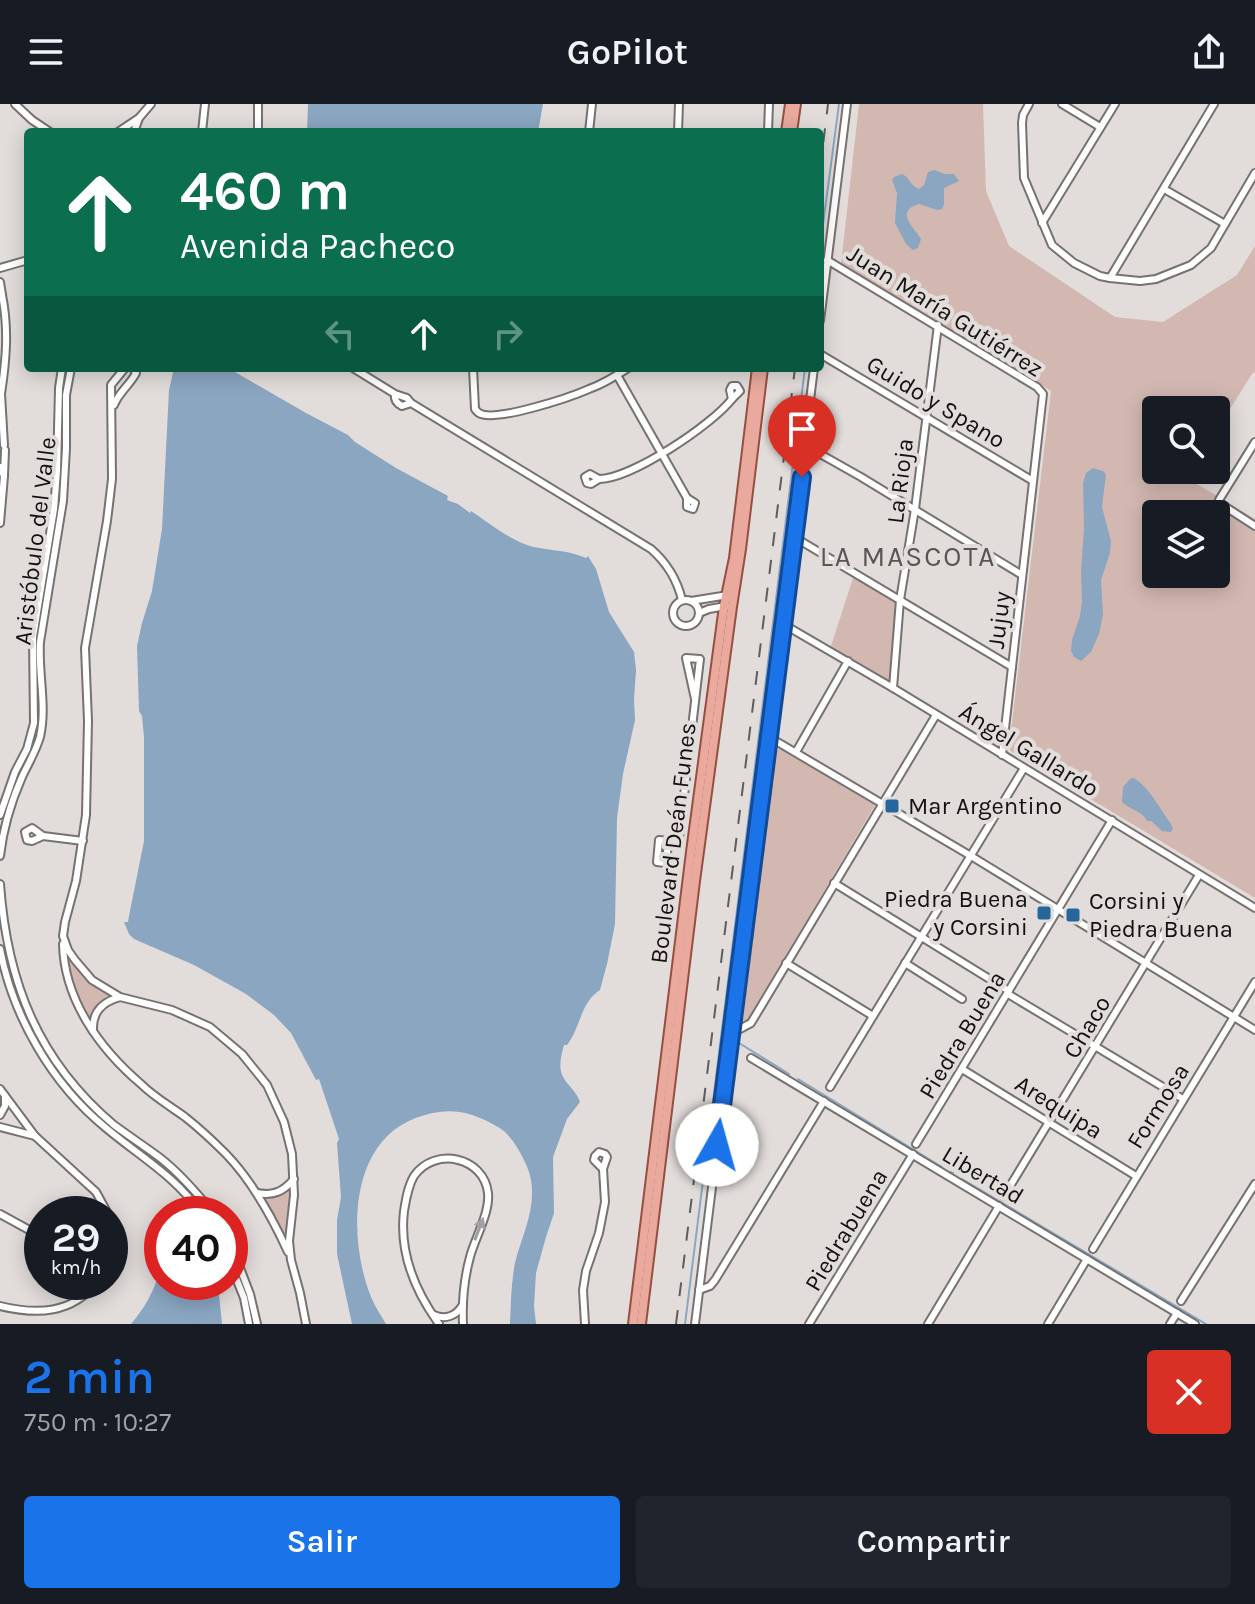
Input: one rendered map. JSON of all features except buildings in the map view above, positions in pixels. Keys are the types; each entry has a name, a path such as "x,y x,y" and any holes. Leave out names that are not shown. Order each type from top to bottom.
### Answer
{"main road":[{"path":"790,128 793,104"},
{"name":"Boulevard Deán Funes","path":"730,596 757,372"},
{"name":"Boulevard Deán Funes","path":"633,1324 692,840 728,607 741,549 763,372"},
{"name":"Boulevard Deán Funes","path":"641,1324 728,607"}],"street":[{"path":"15,104 44,128"},
{"path":"124,128 139,118 151,104"},
{"path":"202,128 205,104"},
{"path":"258,104 258,128"},
{"path":"589,128 592,104"},
{"path":"678,128 679,104"},
{"path":"768,128 769,104"},
{"path":"824,286 847,104"},
{"path":"1029,104 1022,123 1024,178 1052,245 1088,270 1110,278 1156,279 1191,265 1211,248 1255,173"},
{"path":"1062,104 1100,127"},
{"path":"1042,223 1115,104"},
{"path":"1110,278 1214,104"},
{"path":"135,128 139,118"},
{"path":"1164,189 1225,224"},
{"name":"Juan María Gutiérrez","path":"827,260 938,325 1037,387 1043,394"},
{"path":"0,268 24,261"},
{"path":"0,282 6,313 7,346 0,395 4,476 0,523"},
{"name":"La Rioja","path":"893,688 900,600 915,509 938,325"},
{"name":"Guido y Spano","path":"824,356 1033,481"},
{"name":"Aristóbulo del Valle","path":"0,815 27,749 34,723 33,637 54,509 61,372"},
{"name":"Aristóbulo del Valle","path":"0,856 10,809 40,733 40,642 61,512 65,475 66,395 70,372"},
{"path":"122,372 111,385 112,479 85,648 88,721 86,815 76,881 63,936 67,978 93,1031 108,1051 142,1086 198,1128 229,1157 257,1193 291,1260 306,1324"},
{"path":"113,408 117,397 135,372"},
{"path":"359,372 395,394 398,404 411,403 651,549 667,566 682,600"},
{"path":"473,372 475,409 484,415 548,404 592,388 622,372"},
{"path":"695,1324 814,372"},
{"path":"617,375 687,498"},
{"name":"Jujuy","path":"1002,755 1043,394"},
{"path":"599,479 614,476 661,453 715,416 732,399"},
{"path":"1255,442 1219,500 1255,526"},
{"path":"0,459 3,445"},
{"path":"806,446 1022,575"},
{"path":"0,467 4,476"},
{"path":"794,537 1012,667"},
{"path":"691,601 697,606 698,618 693,625 679,625 672,614 675,605 682,600 730,596"},
{"path":"699,613 728,607"},
{"name":"Ángel Gallardo","path":"783,624 1255,908"},
{"path":"679,838 700,659 686,658 695,699"},
{"path":"796,752 848,661"},
{"path":"732,1029 738,1030 751,1023 936,715"},
{"path":"769,737 1255,1030"},
{"path":"830,1087 1024,768"},
{"name":"Piedra Buena","path":"916,1144 1112,820"},
{"path":"43,836 83,841"},
{"path":"669,841 673,838 692,840"},
{"name":"Chaco","path":"1004,1196 1199,875"},
{"path":"834,883 1183,1099"},
{"path":"0,884 12,968 33,1021 55,1060 86,1099 182,1177 198,1196"},
{"path":"63,936 82,971 106,990 120,997 189,1016 210,1027 242,1054 261,1077 277,1102 292,1154 291,1260"},
{"path":"0,949 19,1010 53,1071 102,1125 167,1174 189,1196"},
{"path":"786,963 873,1016"},
{"path":"905,963 962,999"},
{"name":"Formosa","path":"1093,1249 1255,982"},
{"path":"93,1031 97,1011 103,1004 120,997"},
{"name":"Libertad","path":"751,1058 1195,1324"},
{"name":"Arequipa","path":"962,1069 1136,1176"},
{"path":"0,1115 5,1106 2,1093"},
{"path":"2,1093 35,1136 98,1196"},
{"path":"699,1290 710,1286 715,1280 824,1101"},
{"path":"0,1127 35,1136"},
{"name":"Piedrabuena","path":"809,1324 913,1154"},
{"path":"439,1324 416,1287 408,1266 403,1221 409,1186 414,1176 422,1167 440,1159 470,1165 484,1180 488,1191 487,1211 469,1259 462,1305 463,1324"},
{"path":"585,1324 583,1290 605,1202 603,1169"},
{"path":"257,1193 275,1194 294,1179"},
{"path":"1181,1301 1255,1184"},
{"path":"928,1324 999,1206"},
{"path":"0,1214 24,1227"},
{"path":"1048,1324 1087,1259"},
{"path":"248,1289 257,1324"},
{"path":"0,1306 45,1312 76,1300"},
{"path":"244,1300 249,1324"},
{"path":"431,1313 446,1317 456,1314 462,1305"},
{"path":"1170,1324 1177,1313"}],"shaded area":[{"path":"859,104 983,104 986,191 1009,246 1115,317 1163,322 1237,275 1255,246 1255,372 1230,409 1230,396 1142,396 1142,484 1197,484 1223,500 1142,500 1142,588 1230,588 1230,504 1255,519 1255,898 1009,748 1051,391 841,264"},
{"path":"854,575 899,601 890,684 830,649"},
{"path":"780,749 875,805 748,1020 743,1021 773,751"},
{"path":"69,955 85,977 110,993 99,1002 91,1017 74,989 66,956"},
{"path":"290,1187 293,1189 287,1238 263,1198"}],"water":[{"path":"308,104 543,104 539,128 307,128"},
{"path":"934,170 954,174 959,181 944,188 942,209 919,204 908,211 908,220 921,239 918,248 913,250 906,244 895,223 897,193 892,180 902,174 919,189 924,185 928,172"},
{"path":"173,372 235,372 348,435 396,468 448,496 447,500 471,511 518,541 534,547 588,556 596,569 609,612 634,652 635,720 617,818 615,924 600,990 584,1008 561,1056 562,1075 580,1102 567,1119 553,1157 554,1213 536,1273 536,1324 510,1324 515,1263 532,1202 528,1168 513,1141 502,1129 473,1115 450,1111 425,1115 400,1126 381,1143 368,1166 360,1191 358,1246 371,1297 386,1324 352,1324 337,1254 341,1197 339,1139 319,1079 316,1080 291,1033 274,1015 246,994 194,965 134,939 124,922 128,922 144,841 144,737 139,711 137,646 152,591 162,529 169,390"},
{"path":"1093,468 1106,474 1102,507 1111,541 1101,580 1103,615 1099,634 1091,652 1081,661 1071,651 1082,601 1083,483 1086,473"},
{"path":"1134,778 1154,799 1171,824 1171,832 1162,831 1122,802 1123,787"},
{"path":"147,1300 220,1300 222,1324 131,1324"}],"waterway":[{"path":"824,217 839,104"},
{"path":"685,1324 804,372"},
{"path":"739,1043 789,1074"},
{"path":"798,1079 942,1167"},
{"path":"962,1179 1206,1324"}],"railway":[{"path":"824,137 828,104"},
{"path":"676,1324 795,372"}],"place":[{"name":"Mar Argentino","path":"892,806"},
{"name":"Piedra Buena y Corsini","path":"1044,913"},
{"name":"Corsini y Piedra Buena","path":"1073,915"}],"district":[{"name":"LA MASCOTA","path":"908,556"}],"route":[{"path":"717,1145 802,477"}]}
